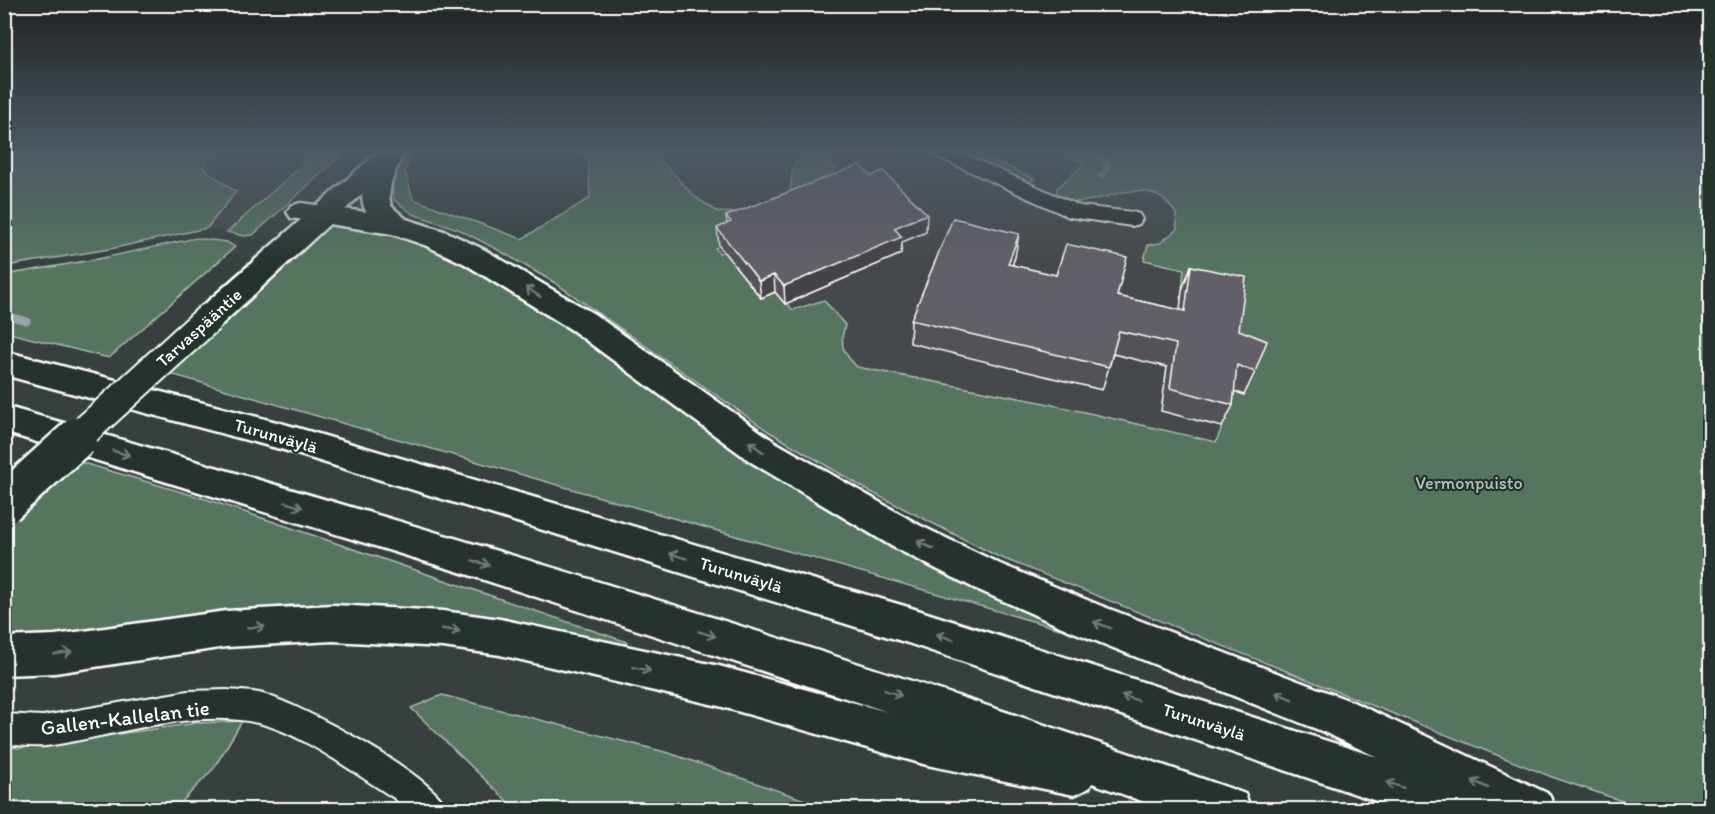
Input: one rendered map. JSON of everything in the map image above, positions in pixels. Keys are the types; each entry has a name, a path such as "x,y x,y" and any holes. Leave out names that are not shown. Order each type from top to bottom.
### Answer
{"main road":[{"name":"Tarvaspääntie","path":"4,504 199,315 313,212 345,190"},
{"path":"376,190 378,209 396,225"},
{"path":"313,212 396,225 437,239 475,257 583,322 763,452 906,536 987,576 1084,618 1338,717 1533,810"},
{"name":"Tarvaspääntie","path":"4,477 199,315"},
{"name":"Turunväylä","path":"4,363 284,437 885,618 1471,810"},
{"path":"4,419 239,487 848,678 1210,803"},
{"path":"4,656 55,654 248,628 333,623 443,629 500,638 719,686 927,744 1210,803"}],"street":[{"path":"1027,190 1076,212 1132,219"},
{"name":"Gallen-Kallelan tie","path":"4,729 43,731 188,706 227,705 259,708 312,729 405,787 432,810"}],"shaded area":[{"path":"233,190 275,190 227,232 207,228 236,192"},
{"path":"688,190 790,190 767,208 742,213 718,213"},
{"path":"833,190 1065,190 1100,199 1110,194 1134,190 1160,198 1176,214 1177,229 1160,243 1148,245 1184,269 1182,285 1222,427 1216,442 1040,402 857,367 843,354 841,339 785,304 761,298 724,252 719,253 715,248 836,192"}],"green space":[{"path":"5,190 233,190 236,192 207,228 110,249 5,266"},
{"path":"274,190 303,190 253,235 244,236 227,232"},
{"name":"Vermonpuisto","path":"393,190 410,190 413,199 522,239 590,198 590,190 688,190 718,212 742,213 767,208 790,190 813,190 734,240 715,248 719,253 724,252 761,298 775,292 793,310 824,300 845,325 842,343 848,357 857,367 1040,402 1216,442 1222,427 1236,300 1182,290 1184,269 1144,260 1148,245 1160,243 1177,229 1176,214 1162,199 1147,192 1130,191 1082,202 1069,201 1057,193 1057,190 1710,190 1710,809 1645,809 1552,777 997,556 869,491 768,431 555,283 458,229 413,214 394,200"},
{"path":"328,219 394,233 475,270 1068,628 1060,629 167,373"},
{"path":"196,238 227,242 235,247 109,358 5,332 5,275 103,258"},
{"path":"73,460 209,500 627,642 625,647 549,628 408,608 290,605 191,616 37,639 5,636 4,521"},
{"path":"442,695 669,753 831,809 520,809 508,802 411,708"},
{"path":"242,721 214,768 175,809 5,810 5,747 20,748 197,723"}],"building":[{"path":"794,190 902,190 927,214 894,228 902,237 784,286 774,275 759,281 717,228 731,222 726,216"},
{"path":"953,218 1019,234 1008,264 1056,275 1066,244 1127,257 1117,296 1185,311 1191,266 1246,277 1239,330 1267,341 1255,372 1237,365 1233,405 1170,388 1176,344 1119,331 1109,367 911,320"}],"waterway":[{"path":"4,315 27,321"}]}
